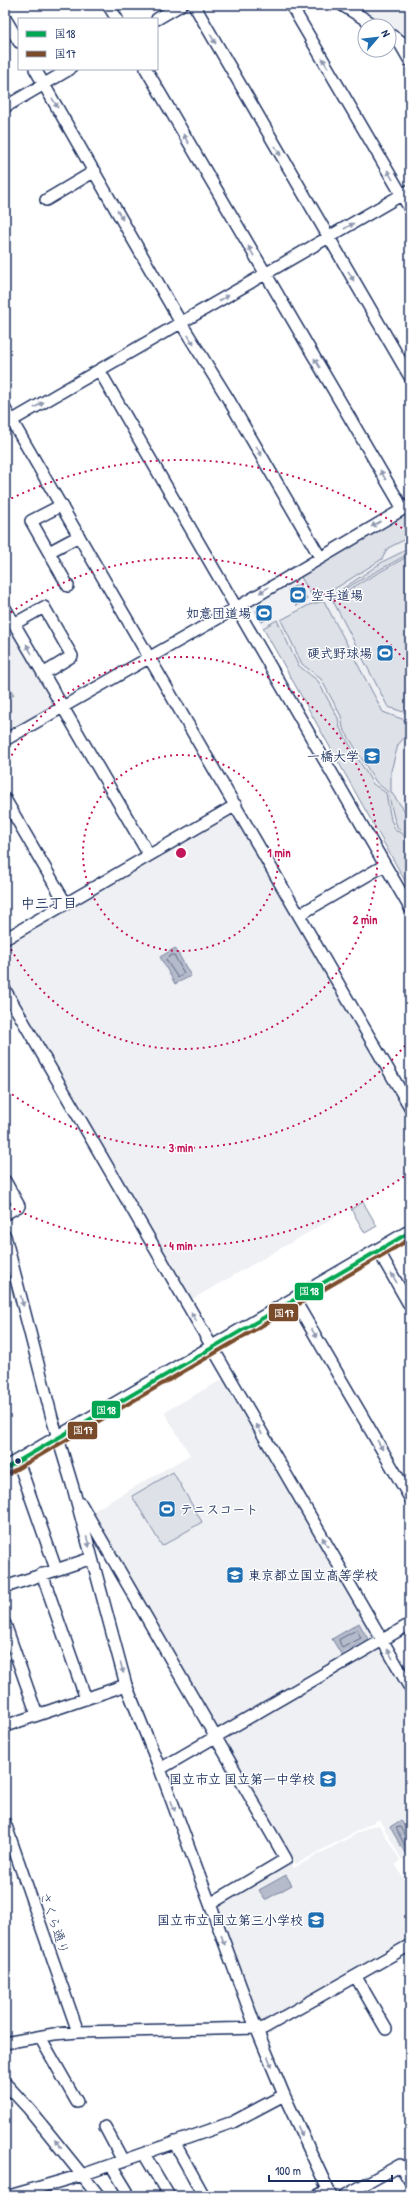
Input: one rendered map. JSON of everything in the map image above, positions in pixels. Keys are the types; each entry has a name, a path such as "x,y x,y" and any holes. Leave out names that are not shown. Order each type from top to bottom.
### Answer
{"main road":[{"path":"5,1477 20,1465 213,1350 380,1254 410,1232"},
{"path":"380,1254 410,1242"},
{"path":"5,1469 20,1465"}],"street":[{"path":"108,5 116,18"},
{"path":"158,18 181,5"},
{"path":"194,5 410,377"},
{"path":"291,5 406,192 410,209"},
{"path":"342,5 363,18"},
{"path":"5,18 18,40"},
{"path":"397,39 410,47"},
{"path":"397,43 410,61"},
{"path":"36,70 181,323 320,557"},
{"path":"5,107 68,70"},
{"path":"5,740 150,658 406,507 265,274 147,70"},
{"path":"46,200 94,171"},
{"path":"8,423 406,192"},
{"path":"98,370 385,865 406,893 410,908"},
{"path":"5,409 8,423 62,505 410,1107"},
{"path":"62,505 31,521 68,586"},
{"path":"49,552 79,536"},
{"path":"14,624 44,607 72,656 43,674"},
{"path":"5,608 149,855"},
{"path":"5,799 66,904"},
{"path":"5,926 8,937 236,805"},
{"path":"299,915 385,865"},
{"path":"5,990 410,1688"},
{"path":"5,1181 19,1206 5,1214"},
{"path":"5,1236 9,1269 60,1441 126,1685 160,1769 210,1904 284,2095 329,2193 317,2196"},
{"path":"380,1254 410,1306"},
{"path":"297,1303 410,1498"},
{"path":"20,1465 56,1569"},
{"path":"74,1491 286,1859 210,1904"},
{"path":"5,1587 92,1558"},
{"path":"42,1574 86,1698"},
{"path":"5,1624 37,1715"},
{"path":"160,1769 410,1624"},
{"path":"5,1726 126,1685"},
{"name":"さくら通り","path":"5,1823 9,1845 78,2032"},
{"path":"5,2044 40,2037 78,2032 264,2028 277,2022 410,1945"},
{"path":"356,1977 386,2029"},
{"path":"40,2037 77,2102"},
{"path":"5,2083 29,2109 99,2196"},
{"path":"9,2196 82,2175 233,2122 284,2095"},
{"path":"106,2127 123,2161"},
{"path":"174,2142 204,2196"},
{"path":"144,2154 169,2196"},
{"path":"111,2165 130,2196"},
{"path":"344,2196 400,2165 410,2181"}],"shaded area":[{"path":"357,5 410,5 410,30 401,34 397,31 397,18 377,18"},
{"name":"一橋大学","path":"410,509 410,885 408,886 250,606 297,570"},
{"path":"410,509 410,537 388,548 382,559 325,595 313,598 297,570"},
{"path":"410,548 410,553 330,597 384,561"},
{"name":"硬式野球場","path":"410,555 410,714 388,707 332,599"},
{"name":"空手道場","path":"299,584 307,599 297,606 288,590"},
{"path":"324,601 383,712 410,722 410,730 398,745 391,771 391,792 410,818 410,837 404,831 398,829 388,792 376,782 343,728 341,716 321,679 302,664 281,620 309,605"},
{"name":"如意団道場","path":"266,605 272,616 262,622 256,611"},
{"path":"5,615 56,703 5,733"},
{"path":"277,620 298,665 318,681 338,718 340,728 373,784 386,793 391,820 396,831 402,833 410,843 410,885 408,886 263,628"},
{"path":"233,810 410,1114 410,1174 189,1301 51,1064 5,979 5,948"},
{"path":"363,1202 377,1226 365,1233 351,1209"},
{"name":"東京都立国立高等学校","path":"225,1378 377,1638 218,1731 93,1511 190,1455 164,1412"},
{"name":"テニスコート","path":"173,1472 202,1522 162,1546 132,1496"},
{"name":"国立市立 国立第一中学校","path":"382,1647 410,1696 410,1856 402,1860 379,1819 296,1864 223,1738"},
{"name":"国立市立 国立第三小学校","path":"379,1825 400,1860 396,1865 410,1891 410,1936 263,2021 258,2020 217,1905 290,1862 294,1868 369,1827"}],"water":[{"path":"5,680 14,695 5,701"},
{"path":"175,948 191,976 175,984 160,957"},
{"path":"359,1623 368,1639 341,1654 332,1639"},
{"path":"401,1820 410,1836 410,1849 405,1853 390,1827"},
{"path":"286,1875 292,1885 265,1900 259,1890"}],"transit line":[{"name":"国18","path":"5,1469 410,1232"},
{"name":"国17","path":"8,1474 410,1239"}],"place":[{"name":"空手道場","path":"298,595"},
{"name":"如意団道場","path":"264,613"},
{"name":"硬式野球場","path":"385,653"},
{"name":"一橋大学","path":"372,756"},
{"name":"テニスコート","path":"167,1509"},
{"name":"東京都立国立高等学校","path":"235,1575"},
{"name":"国立市立 国立第一中学校","path":"328,1779"},
{"name":"国立市立 国立第三小学校","path":"316,1920"}],"district":[{"name":"中三丁目","path":"49,902"}]}
